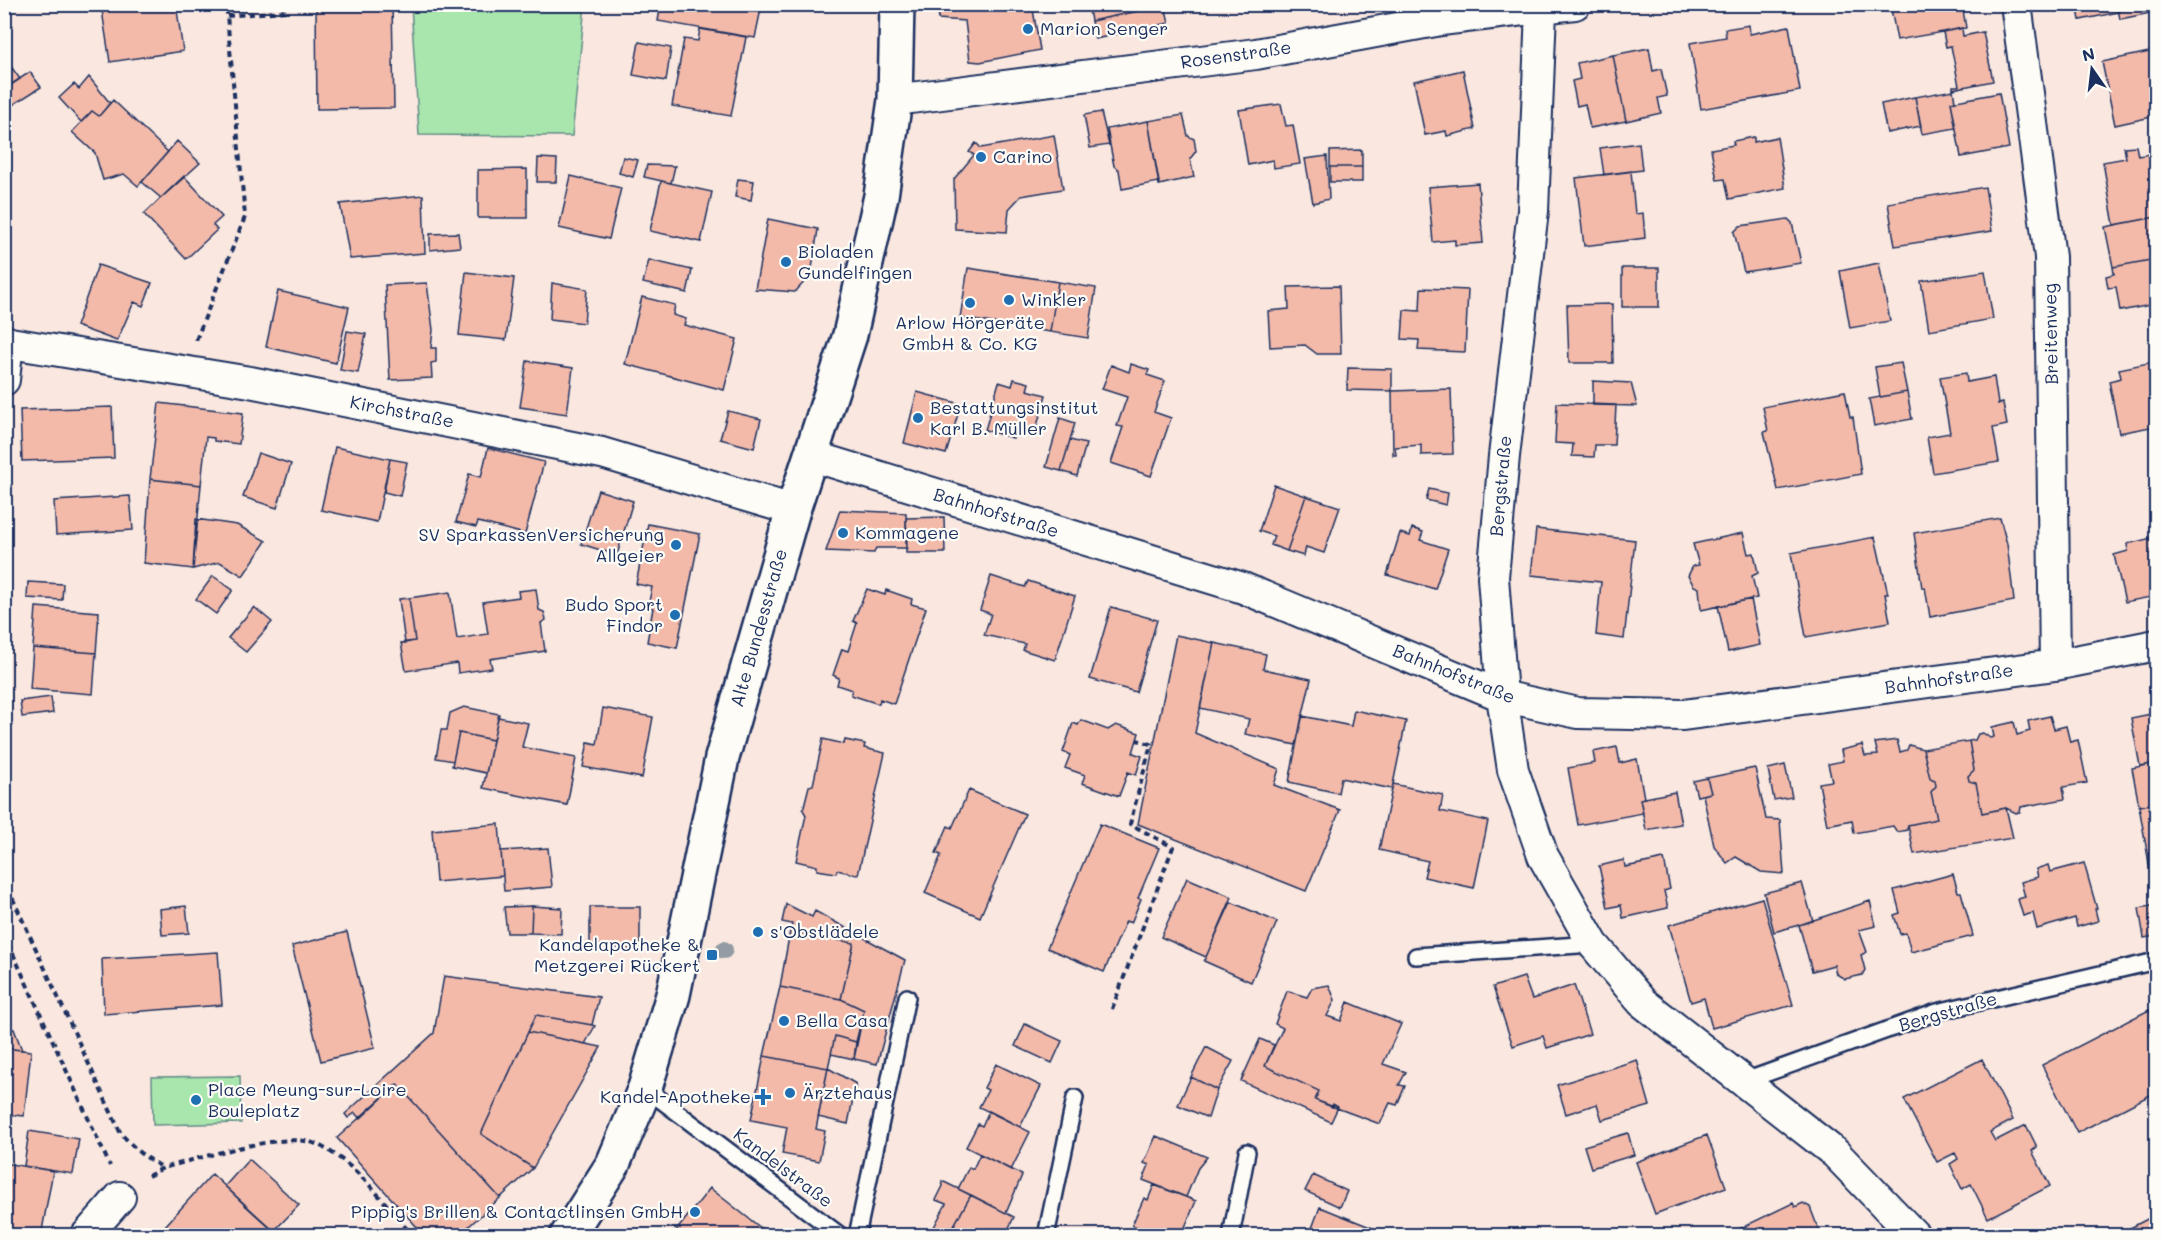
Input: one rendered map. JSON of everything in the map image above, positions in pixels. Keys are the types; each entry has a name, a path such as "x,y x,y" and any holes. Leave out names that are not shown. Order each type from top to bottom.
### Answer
{"street":[{"name":"Alte Bundesstraße","path":"567,1236 613,1164 645,1088 673,996 722,758 793,510 850,336 881,196 895,100 897,4"},
{"name":"Rosenstraße","path":"895,100 1256,54 1440,12 1541,10 1575,4"},
{"name":"Breitenweg","path":"2016,4 2050,257 2055,665"},
{"name":"Bergstraße","path":"1541,10 1533,211 1504,456 1493,578 1502,696 1514,770 1543,856 1593,944 1642,1002 1835,1153 1894,1211 1915,1236"},
{"name":"Kirchstraße","path":"6,342 184,371 603,453 793,510"},
{"path":"4,380 6,342"},
{"name":"Bahnhofstraße","path":"812,456 1243,588 1502,696 1578,713 1683,715 2055,665 2157,645"},
{"path":"86,1236 121,1194"}],"lane":[{"path":"1416,956 1593,944"},
{"name":"Bergstraße","path":"1745,1081 1937,1012 2157,961"},
{"path":"857,1236 907,997"},
{"name":"Kandelstraße","path":"645,1088 841,1236"},
{"path":"1046,1236 1075,1098"},
{"path":"1231,1236 1247,1152"}],"path":[{"path":"184,371 244,218 226,4"},
{"path":"227,16 284,11 283,4"},
{"path":"1112,1009 1173,848 1130,824 1151,744 1137,740"},
{"path":"4,892 12,897 121,1134 140,1153 163,1168"},
{"path":"4,934 121,1194 163,1168 273,1141 315,1143 337,1157 367,1184 413,1236"}],"green space":[{"path":"411,5 585,5 572,136 419,135"},
{"name":"Place Meung-sur-Loire Bouleplatz","path":"240,1076 241,1123 153,1125 152,1077"}],"building":[{"path":"101,4 176,4 183,51 110,62"},
{"path":"316,4 392,4 394,108 317,109"},
{"path":"661,4 762,4 755,38 658,21"},
{"path":"940,4 1032,4 1040,50 980,62 970,61 965,21 938,19"},
{"path":"1088,4 1166,4 1167,5 1091,21"},
{"path":"1890,4 1962,4 1966,28 1897,40"},
{"path":"2077,4 2117,4 2119,12 2080,20"},
{"path":"2117,4 2155,4 2156,12 2120,19"},
{"path":"1165,5 1169,23 1095,39 1091,21"},
{"path":"1749,25 1750,34 1789,26 1800,91 1701,109 1690,43 1726,37 1725,29"},
{"path":"1962,28 1963,36 1983,32 1993,81 1953,89 1953,86 1959,86 1951,46 1946,47 1943,32"},
{"path":"700,29 746,37 731,116 672,106 684,39 698,41"},
{"path":"639,42 671,48 666,81 633,75"},
{"path":"1649,48 1653,71 1661,69 1667,96 1658,98 1661,113 1626,121 1613,55"},
{"path":"2154,51 2156,116 2115,125 2102,62"},
{"path":"1613,55 1626,121 1590,128 1585,104 1577,106 1572,81 1580,79 1577,63"},
{"path":"12,68 20,79 5,89 4,73"},
{"path":"1463,70 1475,129 1447,136 1446,131 1425,135 1414,81"},
{"path":"30,72 41,87 11,106 4,96 4,89"},
{"path":"89,77 110,103 99,116 92,111 81,122 59,98 74,84 79,89"},
{"path":"1953,90 1955,101 1951,102 1956,128 1922,134 1915,97"},
{"path":"1999,93 2009,148 1961,157 1951,102"},
{"path":"1915,97 1921,126 1887,133 1881,104"},
{"path":"113,100 168,152 138,186 124,174 103,180 95,153 72,132 92,111 99,116"},
{"path":"1281,104 1286,126 1293,125 1300,164 1274,168 1273,160 1248,165 1239,110"},
{"path":"1101,112 1109,145 1090,148 1084,115"},
{"path":"1183,115 1188,136 1194,139 1196,151 1190,159 1194,177 1159,185 1148,121"},
{"path":"1148,121 1159,182 1122,189 1119,170 1114,166 1107,129"},
{"path":"1054,135 1063,189 1021,196 1009,209 1007,232 955,229 954,179 974,155 969,152 976,143 981,148"},
{"path":"1754,137 1754,142 1777,137 1785,188 1729,199 1725,179 1717,180 1711,149 1734,145 1733,141"},
{"path":"177,141 200,163 161,198 142,182"},
{"path":"1639,143 1642,170 1604,175 1600,148"},
{"path":"2136,146 2138,156 2150,154 2156,188 2156,217 2114,225 2103,162 2126,158 2124,147"},
{"path":"1362,150 1362,167 1330,167 1330,151"},
{"path":"1327,156 1329,199 1313,203 1305,159"},
{"path":"623,157 638,160 633,177 619,173"},
{"path":"538,158 557,159 556,182 537,182"},
{"path":"647,165 675,166 671,183 644,177"},
{"path":"1330,167 1362,167 1362,182 1330,182"},
{"path":"527,169 527,218 478,218 478,170"},
{"path":"1631,171 1635,214 1643,213 1645,238 1584,246 1576,178"},
{"path":"184,176 222,217 213,225 217,230 186,259 144,214"},
{"path":"571,176 621,188 609,239 559,228"},
{"path":"738,179 754,181 751,200 735,197"},
{"path":"661,181 712,192 701,242 650,231"},
{"path":"1478,183 1483,243 1455,245 1455,240 1433,242 1428,187"},
{"path":"1985,187 1992,231 1895,246 1888,203"},
{"path":"423,195 425,253 350,259 340,204"},
{"path":"2156,217 2156,259 2113,267 2105,227"},
{"path":"768,219 818,229 811,275 795,292 755,289"},
{"path":"1788,219 1792,223 1801,263 1744,272 1734,232 1740,226"},
{"path":"458,233 460,247 430,250 430,234"},
{"path":"2156,259 2156,304 2120,311 2116,287 2108,288 2106,276 2114,274 2113,267"},
{"path":"649,260 692,270 687,293 643,283"},
{"path":"1879,263 1890,321 1850,328 1840,271"},
{"path":"98,265 152,283 143,306 134,302 117,341 76,326"},
{"name":"Winkler","path":"968,268 1058,282 1050,332 960,318"},
{"path":"1622,268 1659,268 1659,307 1622,307"},
{"path":"1985,271 1993,319 1929,330 1921,281"},
{"path":"466,272 514,278 506,340 459,335"},
{"path":"1058,282 1096,288 1088,338 1050,332"},
{"path":"427,283 433,330 431,348 436,348 436,362 431,363 432,378 390,380 385,285"},
{"path":"552,283 587,289 584,323 550,319"},
{"path":"1339,286 1341,354 1317,354 1305,345 1270,347 1268,311 1289,309 1288,287"},
{"path":"1421,288 1468,290 1465,352 1418,350 1419,340 1402,339 1404,310 1420,311"},
{"path":"278,291 349,307 336,363 266,347"},
{"path":"642,297 675,305 673,315 686,319 684,325 737,339 724,390 625,364"},
{"path":"1612,304 1613,363 1569,363 1567,305"},
{"path":"347,331 366,334 358,373 340,370"},
{"path":"527,361 573,368 567,414 520,407"},
{"path":"2153,362 2156,371 2156,426 2119,433 2109,381 2121,378 2119,369"},
{"path":"1901,363 1907,392 1880,397 1875,367"},
{"path":"1131,364 1149,370 1147,375 1165,381 1154,412 1171,418 1151,476 1111,463 1123,427 1117,426 1127,397 1102,389 1111,365 1129,372"},
{"path":"1348,368 1392,369 1392,391 1347,390"},
{"path":"1966,373 1967,382 1994,377 1998,404 2003,403 2007,425 1993,428 1999,462 1933,473 1927,437 1950,433 1940,377"},
{"path":"1014,379 1029,383 1027,390 1046,395 1034,436 1016,431 1013,438 985,430 999,382 1012,386"},
{"path":"1593,381 1631,383 1637,406 1593,405"},
{"path":"1451,389 1453,454 1421,455 1421,445 1395,447 1396,455 1393,455 1392,391"},
{"path":"1845,391 1850,417 1853,417 1861,474 1778,490 1764,432 1768,431 1763,407"},
{"path":"917,392 961,404 946,454 904,443"},
{"path":"1907,392 1912,419 1874,426 1869,399"},
{"path":"159,403 243,413 239,444 214,441 214,438 206,437 201,485 150,479"},
{"path":"1557,403 1616,405 1614,445 1595,445 1594,457 1572,456 1573,444 1555,443"},
{"path":"112,407 114,458 22,461 20,410"},
{"path":"728,411 761,419 754,448 720,439"},
{"path":"1060,418 1075,423 1061,471 1046,467"},
{"path":"1070,440 1086,444 1077,476 1061,471"},
{"path":"335,447 390,459 377,522 321,510"},
{"path":"488,448 544,462 525,534 478,522 476,527 456,522 469,474 481,477"},
{"path":"258,453 291,464 277,508 243,497"},
{"path":"390,459 407,462 400,496 384,492"},
{"path":"150,479 201,485 193,569 144,563"},
{"path":"1274,485 1306,496 1287,551 1271,545 1274,536 1259,531"},
{"path":"1429,489 1448,493 1446,505 1426,500"},
{"path":"598,490 633,501 617,555 581,544"},
{"path":"130,496 133,530 56,535 54,501"},
{"path":"1306,496 1340,507 1324,553 1306,547 1304,556 1287,551"},
{"path":"840,510 906,513 907,548 876,548 874,553 826,551"},
{"path":"944,517 945,553 906,553 906,518"},
{"path":"2000,518 2007,544 2014,601 1930,617 1925,587 1922,588 1914,533"},
{"path":"196,519 237,525 266,541 243,576 220,562 193,569"},
{"path":"648,524 700,534 677,648 647,642 653,608 648,607 652,587 636,584"},
{"path":"1412,528 1423,532 1420,540 1448,549 1435,589 1387,575 1400,533 1410,536"},
{"path":"1536,529 1635,540 1624,639 1596,635 1601,582 1531,575"},
{"path":"1743,533 1748,554 1754,553 1758,573 1752,576 1757,598 1701,610 1699,588 1694,586 1688,576 1693,566 1699,565 1693,544"},
{"path":"1875,537 1888,594 1885,594 1890,622 1806,637 1791,553"},
{"path":"2156,537 2156,596 2125,602 2114,555 2128,551 2127,544"},
{"path":"213,576 233,590 216,614 196,599"},
{"path":"991,576 1025,587 1028,581 1075,596 1055,660 1023,650 1025,644 984,635 991,614 980,610"},
{"path":"28,582 63,584 62,600 27,598"},
{"path":"536,589 539,610 544,612 546,620 541,623 545,651 490,659 492,668 458,673 457,663 406,671 401,643 415,641 409,598 450,592 457,639 488,634 483,602 519,597 518,591"},
{"path":"867,589 885,595 886,590 912,599 911,604 926,608 894,704 880,699 879,704 851,695 852,690 837,685 839,678 833,675 842,649 848,651 857,623 853,621"},
{"path":"409,598 415,641 405,643 399,599"},
{"path":"1751,599 1760,645 1728,652 1718,606"},
{"path":"36,607 99,612 96,653 33,648"},
{"path":"254,607 272,622 246,652 228,638"},
{"path":"1111,607 1157,620 1136,692 1090,679"},
{"path":"1176,635 1214,643 1195,733 1279,769 1274,785 1340,810 1306,891 1138,824"},
{"path":"1214,643 1266,654 1263,669 1311,679 1296,745 1245,734 1249,719 1200,708"},
{"path":"33,648 96,653 93,694 30,689"},
{"path":"51,697 53,713 22,717 20,701"},
{"path":"464,707 499,714 493,740 459,733 453,761 436,758 441,730 447,730 450,713"},
{"path":"603,708 653,717 642,778 583,767 588,742 597,744"},
{"path":"1354,710 1406,721 1392,789 1341,778 1338,793 1289,782 1302,716 1351,726"},
{"path":"2156,713 2156,763 2140,766 2131,718"},
{"path":"2050,716 2054,729 2066,726 2070,742 2078,740 2087,783 2063,787 2065,799 2021,807 2020,812 2016,813 2006,808 1982,813 1976,783 1969,781 1968,776 1974,770 1969,741 1975,740 1978,734 1983,733 1990,738 1994,737 1992,727 2014,722 2017,735 2030,731 2028,721"},
{"path":"498,717 528,723 522,747 576,758 567,805 483,788"},
{"path":"1081,720 1108,730 1116,725 1139,733 1133,753 1142,756 1136,775 1128,772 1119,796 1082,783 1085,775 1065,768 1070,755 1063,752 1073,723 1078,725"},
{"path":"459,733 493,740 486,773 452,766"},
{"path":"823,739 844,744 845,740 865,744 864,748 885,753 858,875 837,870 836,873 817,870 817,866 796,861 806,815 803,810 809,786 813,785"},
{"path":"1897,740 1900,752 1907,750 1909,745 1923,749 1930,778 1935,780 1936,786 1931,792 1937,819 1908,825 1907,830 1897,832 1893,826 1854,833 1852,820 1827,825 1819,783 1832,781 1828,764 1843,761 1841,750 1862,745 1865,756 1878,755 1875,743"},
{"path":"1969,741 1974,770 1968,776 1969,781 1976,783 1982,813 2006,808 2013,838 1914,854 1908,825 1937,819 1931,792 1936,786 1935,780 1930,778 1923,749"},
{"path":"1617,747 1620,763 1637,759 1644,798 1640,799 1643,813 1578,825 1568,768 1595,763 1593,752"},
{"path":"2156,763 2156,803 2139,806 2132,768"},
{"path":"1785,765 1792,797 1774,800 1768,769"},
{"path":"1755,768 1766,819 1780,820 1784,874 1761,872 1736,857 1727,863 1714,846 1703,795 1711,793 1707,778"},
{"path":"1707,778 1711,793 1697,796 1693,781"},
{"path":"1393,784 1443,795 1440,811 1488,821 1474,888 1424,877 1428,861 1379,850"},
{"path":"969,790 1025,814 980,917 925,893 941,855 936,853 948,826 952,828"},
{"path":"1675,792 1681,824 1646,830 1640,799"},
{"path":"2156,803 2156,868 2150,869 2139,806"},
{"path":"499,824 503,876 436,882 432,830"},
{"path":"1100,824 1159,848 1138,898 1141,899 1131,923 1126,921 1104,972 1047,948"},
{"path":"548,848 552,887 504,891 501,851"},
{"path":"1664,859 1670,889 1664,891 1668,908 1623,918 1621,905 1608,908 1599,866 1624,860 1625,867"},
{"path":"2084,863 2097,909 2095,909 2098,921 2077,927 2075,918 2037,929 2033,913 2023,916 2018,899 2025,897 2021,882 2038,877 2036,869 2048,865 2050,872"},
{"path":"2156,868 2156,906 2150,869"},
{"path":"1953,874 1958,892 1961,892 1973,936 1911,952 1906,933 1900,934 1894,915 1900,913 1894,890"},
{"path":"1187,878 1232,897 1206,957 1161,937"},
{"path":"1802,883 1813,921 1774,932 1764,893"},
{"path":"1762,898 1793,1005 1712,1028 1704,998 1691,1002 1669,925"},
{"path":"1870,901 1876,926 1859,930 1867,952 1861,955 1865,970 1862,975 1845,979 1836,974 1834,965 1812,971 1799,925"},
{"path":"1231,902 1277,922 1251,982 1204,961"},
{"path":"786,904 812,917 815,911 905,960 877,1064 854,1059 864,1010 841,999 854,943 790,931 792,924 782,922"},
{"path":"2156,905 2156,936 2144,938 2139,908"},
{"path":"186,906 189,933 162,935 160,909"},
{"path":"532,906 562,908 561,934 531,933"},
{"path":"532,906 531,933 507,933 504,907"},
{"path":"590,907 640,907 640,951 590,944"},
{"path":"790,931 854,943 841,999 780,987"},
{"path":"347,932 375,1048 321,1061 292,946"},
{"path":"218,952 222,1005 104,1014 102,959"},
{"path":"444,976 599,997 592,1025 536,1015 481,1134 533,1168 500,1198 397,1084 360,1119 355,1113 348,1118 345,1114 434,1033"},
{"path":"1524,977 1532,999 1574,985 1590,1034 1547,1048 1543,1036 1513,1046 1493,987"},
{"path":"1329,985 1335,1000 1327,1016 1341,1021 1348,1002 1401,1024 1383,1064 1406,1072 1399,1085 1405,1086 1397,1105 1390,1103 1380,1124 1315,1100 1319,1091 1265,1066 1283,1028 1275,1024 1287,991 1307,997 1312,988"},
{"path":"780,987 841,999 864,1010 856,1042 835,1036 828,1068 764,1056"},
{"path":"2149,1010 2156,1025 2156,1092 2077,1133 2042,1065"},
{"path":"536,1015 595,1026 585,1044 528,1032"},
{"path":"1025,1024 1062,1041 1052,1063 1015,1046"},
{"path":"4,1028 14,1029 22,1050 4,1048"},
{"path":"528,1032 601,1047 533,1168 481,1134"},
{"path":"835,1036 856,1042 854,1059 831,1054"},
{"path":"1260,1039 1274,1045 1265,1066 1319,1091 1315,1100 1338,1107 1331,1122 1241,1081"},
{"path":"1206,1047 1233,1061 1217,1090 1191,1077"},
{"path":"4,1048 31,1051 24,1116 4,1114"},
{"name":"Ärztehaus","path":"764,1056 828,1068 816,1129 825,1131 819,1161 782,1154 787,1127 751,1120"},
{"path":"1982,1059 2013,1120 1990,1132 1995,1141 2026,1125 2037,1147 2032,1151 2050,1186 1988,1218 1971,1184 1962,1189 1950,1164 1958,1159 1955,1153 1937,1162 1904,1099"},
{"path":"1637,1060 1650,1106 1602,1120 1597,1104 1566,1114 1557,1085"},
{"path":"996,1064 1041,1086 1020,1127 979,1107 988,1090 984,1088"},
{"path":"828,1068 856,1084 848,1124 818,1117"},
{"path":"1191,1077 1217,1090 1208,1118 1178,1105"},
{"path":"397,1084 500,1198 458,1236 425,1236 337,1138"},
{"path":"989,1111 1030,1132 1011,1170 966,1147 978,1124 982,1126"},
{"path":"29,1131 79,1139 73,1174 24,1166"},
{"path":"1628,1133 1634,1155 1591,1168 1584,1146"},
{"path":"1707,1135 1726,1187 1655,1214 1636,1162"},
{"path":"1156,1136 1207,1157 1198,1168 1186,1197 1143,1180 1149,1165 1144,1163"},
{"path":"980,1154 1022,1175 1006,1213 958,1189 969,1167 973,1169"},
{"path":"249,1159 299,1205 274,1231 225,1186"},
{"path":"4,1163 53,1171 41,1236 4,1236"},
{"path":"212,1174 247,1207 279,1236 156,1236"},
{"path":"1313,1175 1347,1191 1340,1207 1305,1191"},
{"path":"942,1181 971,1195 948,1236 933,1229 946,1204 936,1200 943,1186"},
{"path":"1154,1185 1196,1201 1183,1232 1186,1236 1158,1236 1132,1225 1144,1198 1148,1200"},
{"path":"710,1188 771,1236 672,1236"},
{"path":"971,1195 1014,1217 1005,1236 948,1236"},
{"path":"1793,1203 1795,1207 1803,1203 1810,1207 1821,1236 1749,1236 1745,1226"},
{"path":"1320,1207 1375,1229 1372,1236 1309,1236"},
{"path":"2155,1215 2156,1236 2115,1236"},
{"path":"1745,1226 1749,1236 1724,1236"}],"place":[{"name":"Marion Senger","path":"1028,29"},
{"name":"Carino","path":"981,157"},
{"name":"Bioladen Gundelfingen","path":"786,262"},
{"name":"Winkler","path":"1009,300"},
{"name":"Arlow Hörgeräte GmbH & Co. KG","path":"970,303"},
{"name":"Bestattungsinstitut Karl B. Müller","path":"918,418"},
{"name":"Kommagene","path":"843,533"},
{"name":"SV SparkassenVersicherung Allgeier","path":"676,545"},
{"name":"Budo Sport Findor","path":"675,615"},
{"name":"s'Obstlädele","path":"758,932"},
{"name":"Kandelapotheke & Metzgerei Rückert","path":"712,955"},
{"name":"Bella Casa","path":"784,1021"},
{"name":"Ärztehaus","path":"790,1093"},
{"name":"Kandel-Apotheke","path":"763,1097"},
{"name":"Place Meung-sur-Loire Bouleplatz","path":"196,1100"},
{"name":"Pippig's Brillen & Contactlinsen GmbH","path":"695,1212"}]}
